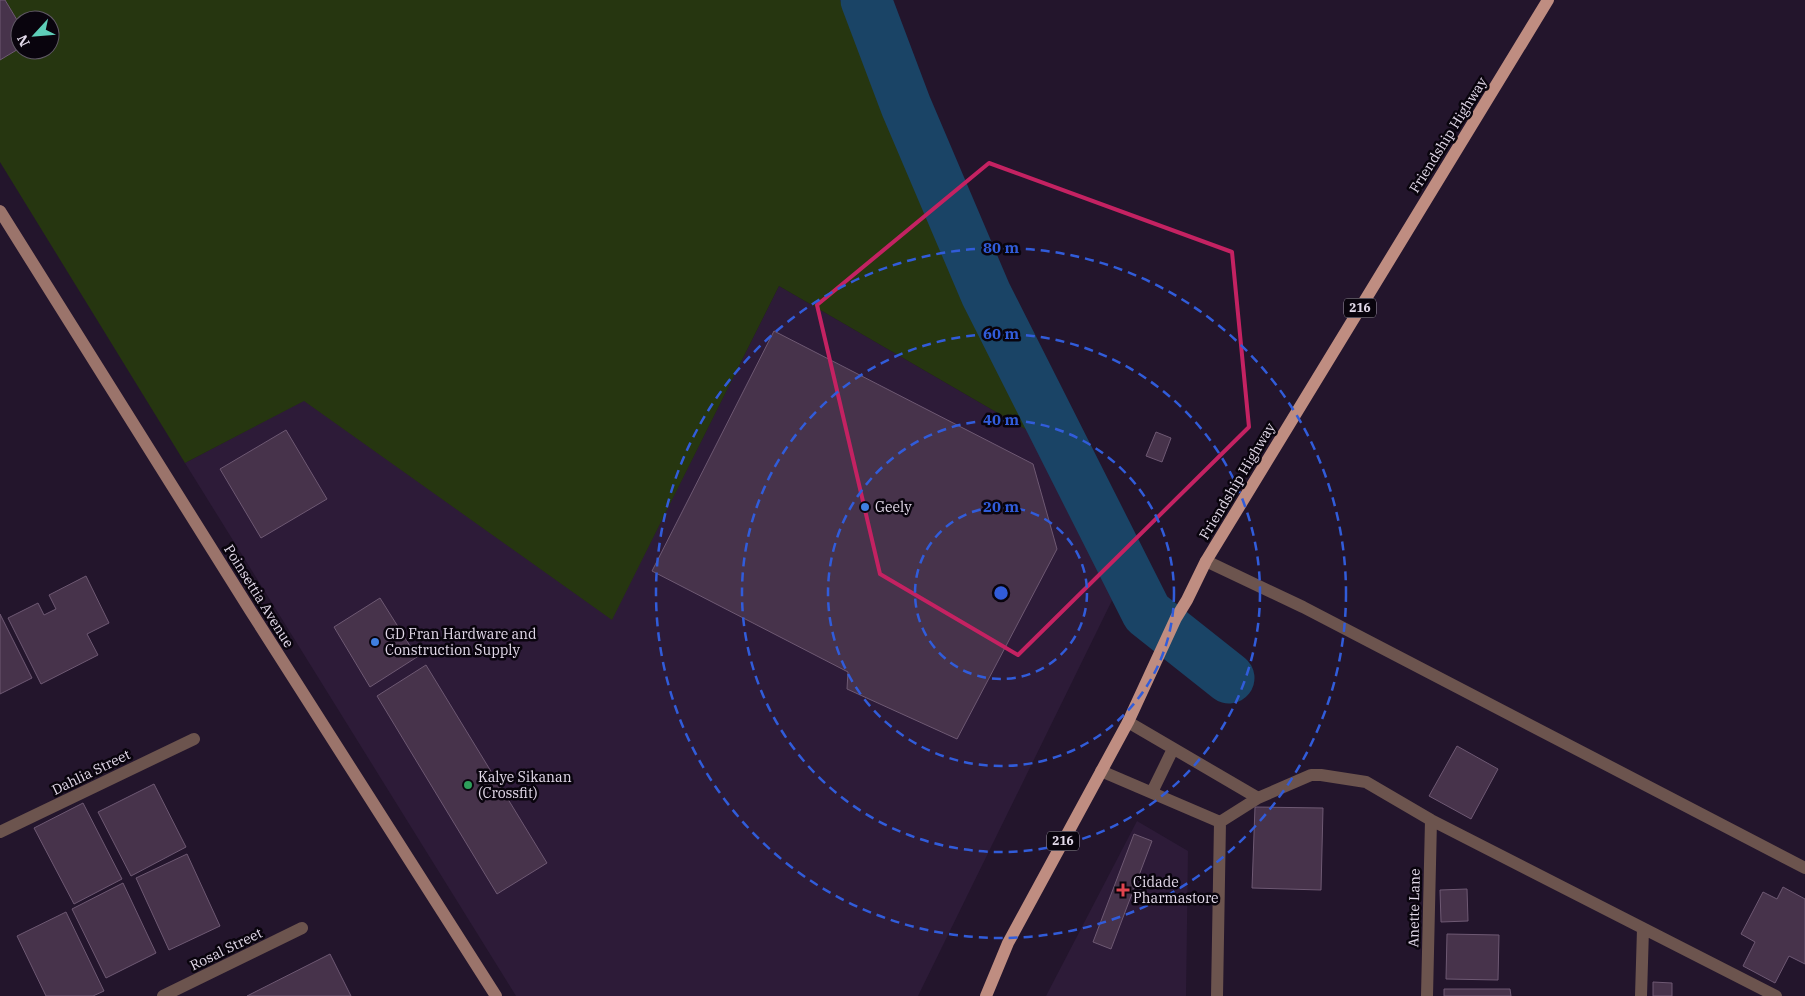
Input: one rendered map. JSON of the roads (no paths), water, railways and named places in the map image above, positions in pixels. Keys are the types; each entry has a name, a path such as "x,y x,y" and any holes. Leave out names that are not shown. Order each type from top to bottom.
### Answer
{"main road":[{"name":"Friendship Highway","path":"986,996 1008,943 1128,722 1176,618 1206,561 1548,0"},
{"name":"Poinsettia Avenue","path":"0,211 260,626 496,996"}],"street":[{"path":"1206,561 1303,607 1805,868"},
{"path":"1128,722 1258,798"},
{"name":"Dahlia Street","path":"0,832 194,739"},
{"path":"1152,792 1173,749"},
{"path":"1100,771 1220,822"},
{"path":"1220,822 1258,798 1311,775 1321,774 1366,782 1431,820 1776,996"},
{"name":"Anette Lane","path":"1427,996 1431,820"},
{"path":"1217,996 1220,822"},
{"name":"Rosal Street","path":"163,996 302,928"},
{"path":"1642,996 1643,929"}],"waterway":[{"path":"866,0 906,106 986,294 1147,613 1229,678"}],"place":[{"name":"Geely","path":"865,507"},
{"name":"GD Fran Hardware and Construction Supply","path":"375,642"},
{"name":"Kalye Sikanan (Crossfit)","path":"468,785"},
{"name":"Cidade Pharmastore","path":"1123,890"}]}
